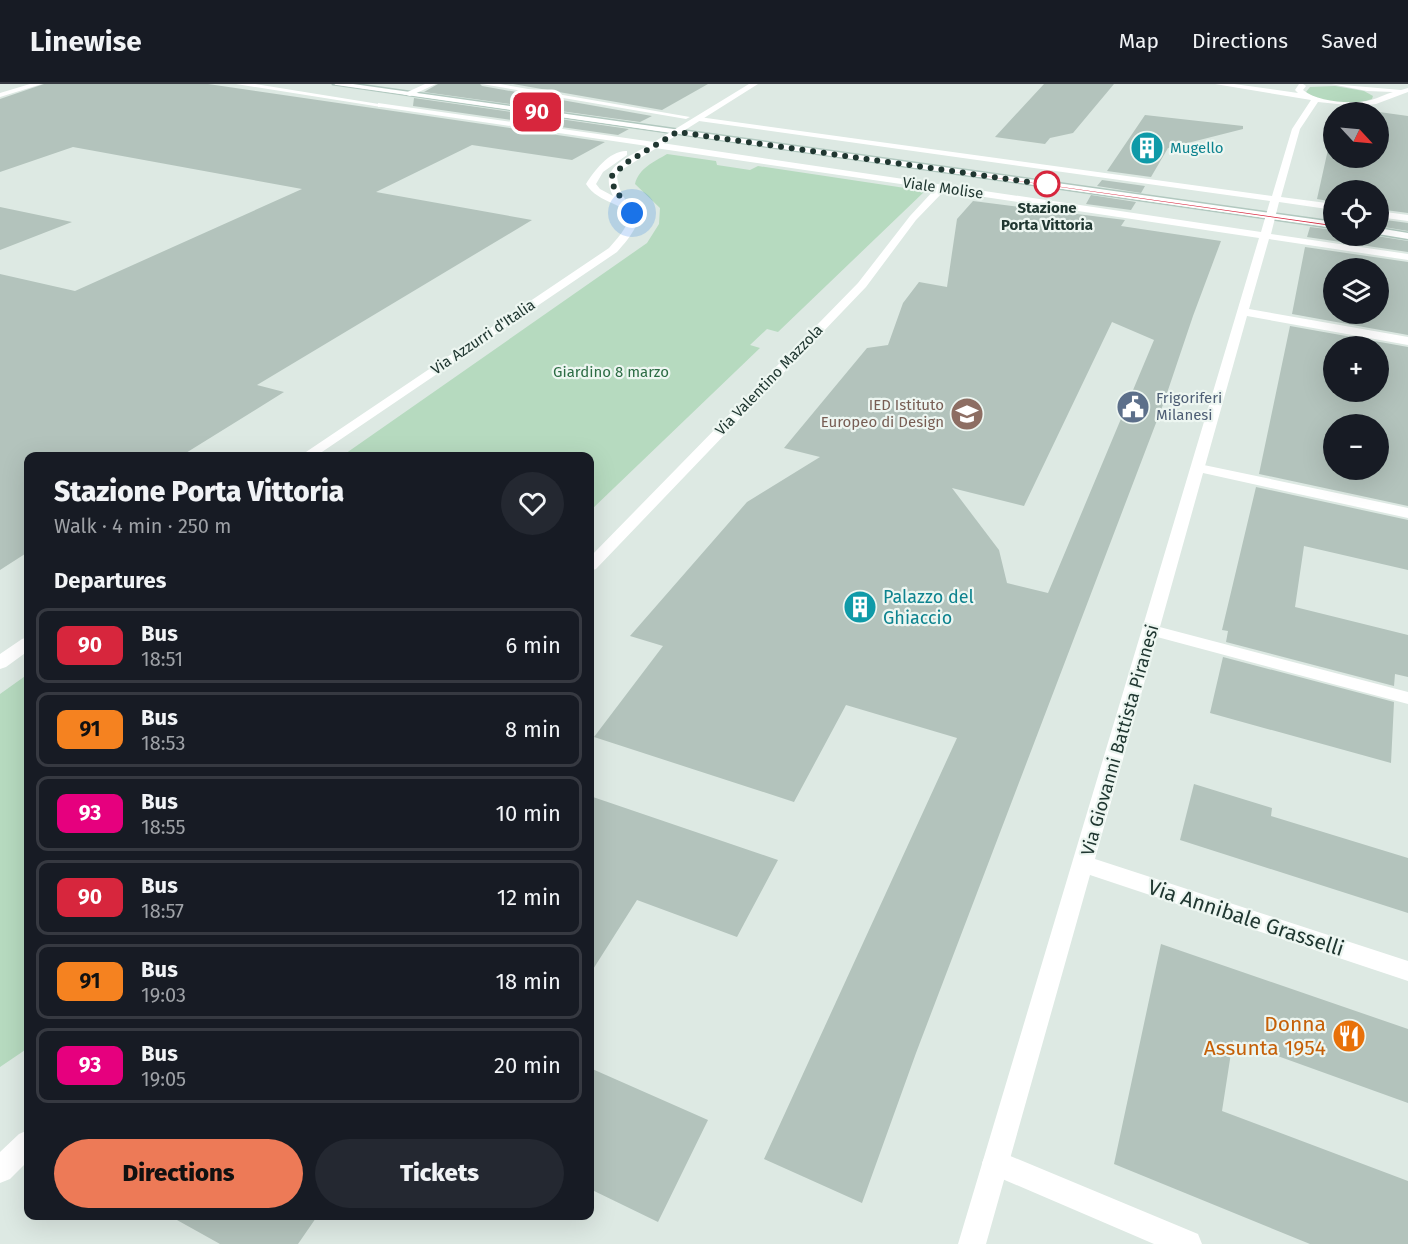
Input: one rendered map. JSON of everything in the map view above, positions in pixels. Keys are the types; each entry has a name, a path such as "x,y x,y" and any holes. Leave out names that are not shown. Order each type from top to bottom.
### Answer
{"street":[{"path":"0,95 38,84"},
{"name":"Viale Molise","path":"240,84 1408,256"},
{"name":"Viale Molise","path":"337,84 1323,223"},
{"name":"Viale Molise","path":"381,105 432,84"},
{"name":"Viale Molise","path":"486,84 699,119 1323,206"},
{"path":"626,204 593,189 591,184 599,170 641,143 746,84"},
{"path":"655,145 754,84"},
{"path":"1219,84 1307,85"},
{"path":"1335,84 1408,90"},
{"path":"1232,85 1335,102"},
{"path":"1307,85 1299,90 1311,98"},
{"path":"1358,87 1376,93 1381,98"},
{"path":"1375,102 1408,90"},
{"name":"Via Giovanni Battista Piranesi","path":"972,1244 1296,129 1313,109 1311,98"},
{"path":"1303,119 1323,112"},
{"name":"Via Azzurri d'Italia","path":"313,452 613,250 632,229 632,213 614,188 612,176 626,163 655,145"},
{"name":"Via Valentino Mazzola","path":"594,562 862,285 913,218 942,188"},
{"path":"1389,215 1408,218"},
{"path":"1389,233 1408,236"},
{"path":"1244,312 1408,341"},
{"path":"1199,468 1408,513"},
{"path":"1152,630 1408,698"},
{"path":"0,663 24,646"},
{"name":"Via Annibale Grasselli","path":"1084,864 1408,971"},
{"path":"0,1170 24,1147"},
{"path":"996,1163 1188,1244"}],"green space":[{"path":"1335,86 1364,91 1373,96 1372,99 1360,102 1334,102 1312,96 1306,92 1310,87"},
{"name":"Giardino 8 marzo","path":"667,154 716,161 717,165 750,170 758,166 925,191 778,332 767,329 750,345 760,348 594,507 594,452 348,452 647,243 659,224 660,208 635,184 643,170"},
{"path":"24,677 24,1051 0,1067 0,694"}],"building":[{"path":"44,84 208,84 605,142 572,160 472,145 376,192 532,220 257,385 284,392 187,452 24,452 24,555 0,570 0,274 75,291 302,189 73,147 0,172 0,99"},
{"path":"438,84 480,84 652,116 640,122 424,92"},
{"path":"513,84 708,84 662,110"},
{"path":"1044,84 1114,84 1073,133 1050,138 1045,144 995,137"},
{"path":"414,98 629,129 618,135 413,106"},
{"path":"1389,113 1408,116 1408,213 1389,210 1389,180 1323,180 1323,200 1317,199 1324,168 1389,168"},
{"name":"Mugello","path":"1145,115 1243,126 1243,129 1168,148 1151,177 1107,171"},
{"path":"1102,180 1145,186 1141,193 1097,186"},
{"path":"1091,195 1136,202 1131,210 1086,204"},
{"path":"973,201 1125,220 1121,226 1221,241 1164,402 916,1053 862,1203 764,1159 957,738 846,705 794,802 594,737 663,646 630,636 747,502 820,457 784,448 867,348 888,345 903,303 919,282 947,287 957,219","holes":["1112,322 1154,340 1048,593 1007,583 999,550 952,488 1024,506"]},
{"path":"0,207 72,222 0,250"},
{"path":"1389,220 1408,223 1408,231 1389,228"},
{"path":"1310,227 1323,229 1323,239 1307,237"},
{"path":"1389,238 1408,241 1408,252 1368,246 1389,246"},
{"path":"1305,247 1381,258 1323,258 1323,320 1292,314"},
{"path":"1389,259 1408,262 1408,335 1347,324 1389,324"},
{"path":"1290,326 1346,336 1323,336 1323,402 1389,402 1389,344 1408,347 1408,506 1259,474"},
{"path":"1256,487 1408,520 1408,570 1304,546 1295,607 1408,635 1408,677 1395,674 1394,686 1226,642 1228,631 1222,630"},
{"path":"1223,657 1394,702 1391,763 1210,713"},
{"path":"1194,784 1272,808 1271,816 1408,858 1408,913 1180,840"},
{"path":"594,797 778,860 737,937 637,900 594,968"},
{"path":"1161,944 1408,1029 1408,1103 1233,1040 1222,1111 1408,1181 1408,1244 1310,1244 1114,1164"},
{"path":"594,1070 708,1120 658,1222 594,1191"},
{"path":"177,1220 315,1220 298,1244 220,1244"}],"bus line":[{"name":"90","path":"337,84 1323,223"}],"place":[{"name":"Mugello","path":"1147,148"},
{"name":"Stazione Porta Vittoria","path":"1047,184"},
{"name":"Frigoriferi Milanesi","path":"1133,407"},
{"name":"IED Istituto Europeo di Design","path":"967,414"},
{"name":"Palazzo del Ghiaccio","path":"860,607"},
{"name":"Donna Assunta 1954","path":"1349,1036"}],"route":[{"path":"632,213 614,188 612,176 617,169 677,132 1057,186 1047,184"}]}
